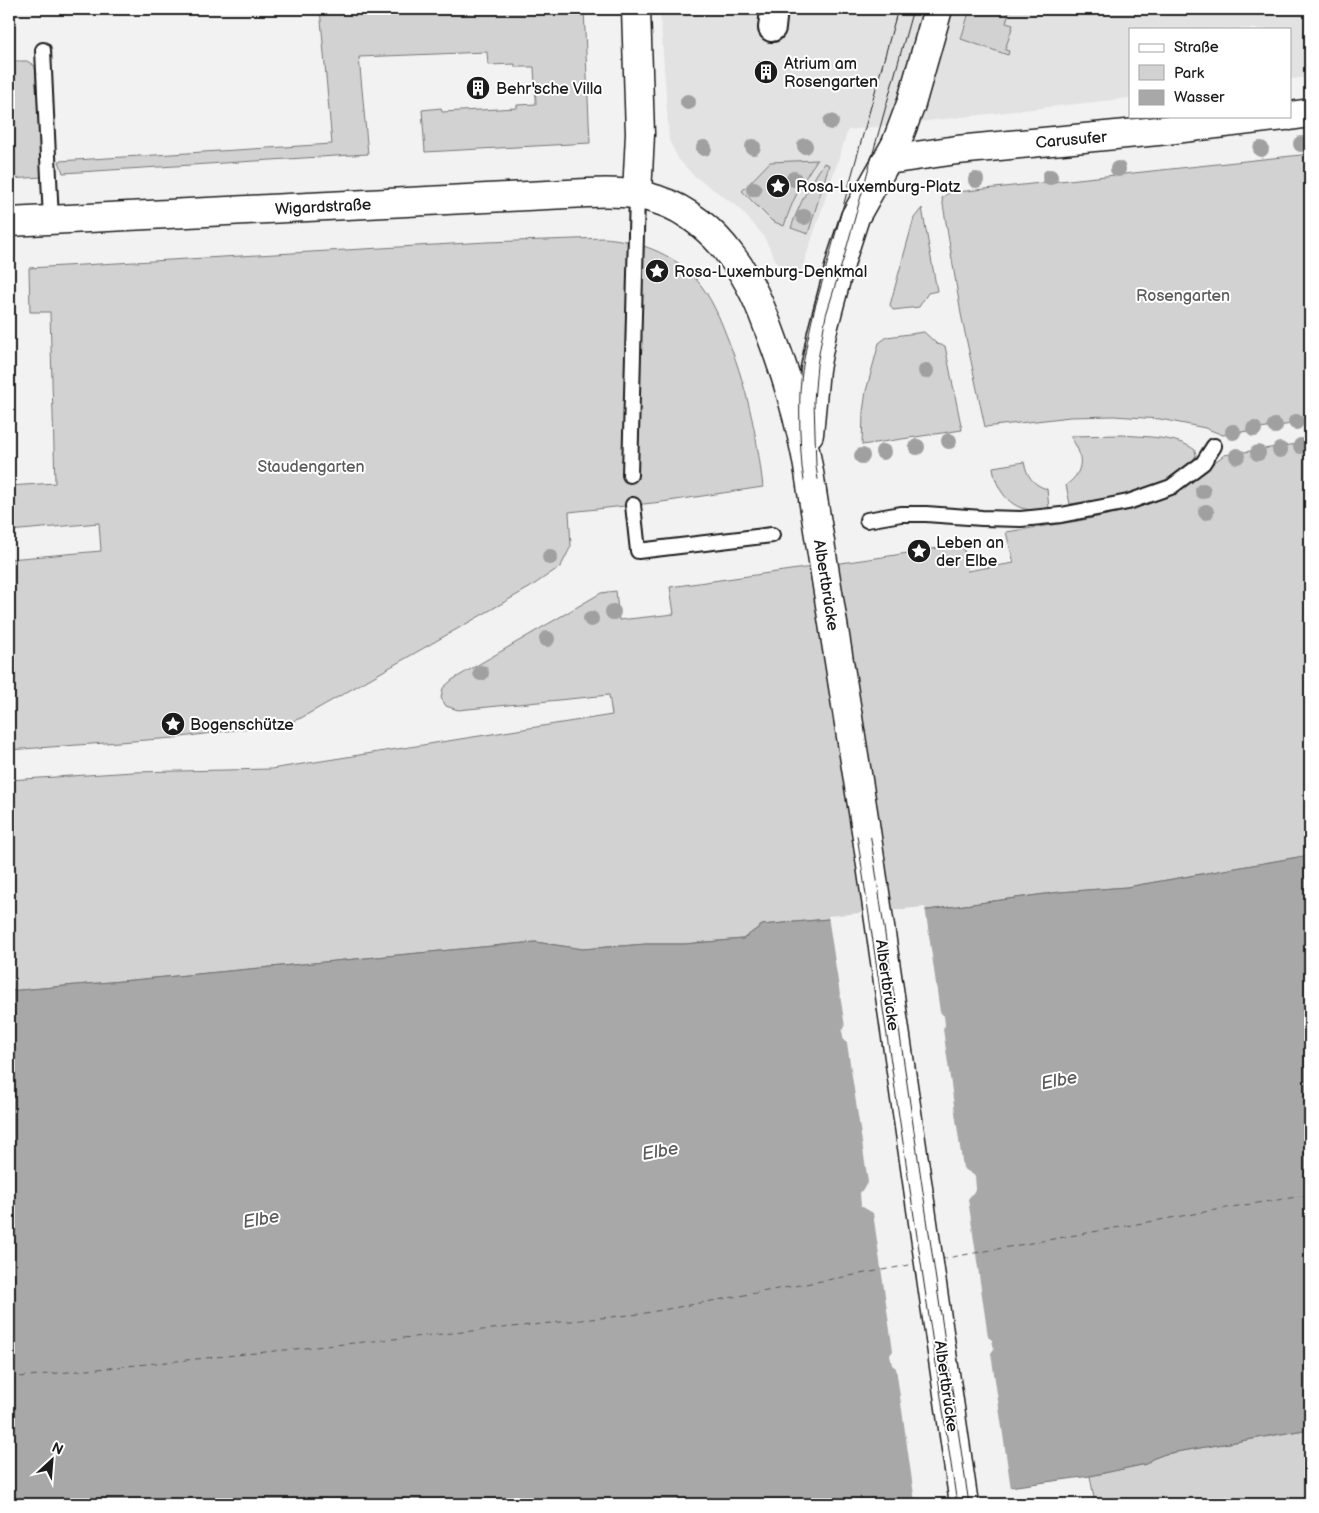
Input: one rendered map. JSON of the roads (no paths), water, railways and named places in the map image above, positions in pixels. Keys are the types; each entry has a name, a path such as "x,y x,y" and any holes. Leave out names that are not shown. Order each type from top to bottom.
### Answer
{"main road":[{"path":"636,9 640,134 637,194 660,200 702,224 727,250 746,277 760,307 779,358 794,407 810,479"},
{"path":"810,479 808,433 815,369 832,291 855,217 888,160 912,104 938,9"},
{"path":"1292,116 1310,113"},
{"name":"Carusufer","path":"888,160 957,150 1158,131 1267,118"},
{"name":"Wigardstraße","path":"9,222 587,192 637,194"},
{"name":"Albertbrücke","path":"810,479 865,824 964,1504"}],"lane":[{"path":"43,50 51,220"},
{"path":"630,475 637,194"},
{"path":"867,520 901,514 1020,519 1061,515 1128,502 1171,487 1204,463 1214,446"},
{"path":"633,505 638,551 687,547 772,535"}],"water":[{"name":"Elbe","path":"1310,855 1310,1429 1165,1454 1152,1459 1146,1464 1090,1476 884,1504 9,1504 9,991 535,942 583,949 743,939 762,925 928,910 1060,892 1127,887"}],"tram line":[{"path":"898,9 814,311 801,381 800,439 802,467 957,1504"},
{"path":"913,9 826,315 817,365 814,401 816,466 969,1504"}],"place":[{"name":"Atrium am Rosengarten","path":"766,72"},
{"name":"Behr'sche Villa","path":"478,88"},
{"name":"Rosa-Luxemburg-Platz","path":"778,186"},
{"name":"Rosa-Luxemburg-Denkmal","path":"657,271"},
{"name":"Leben an der Elbe","path":"919,551"},
{"name":"Bogenschütze","path":"173,724"}],"park label":[{"name":"Rosengarten","path":"1183,295"},
{"name":"Staudengarten","path":"311,466"}]}
